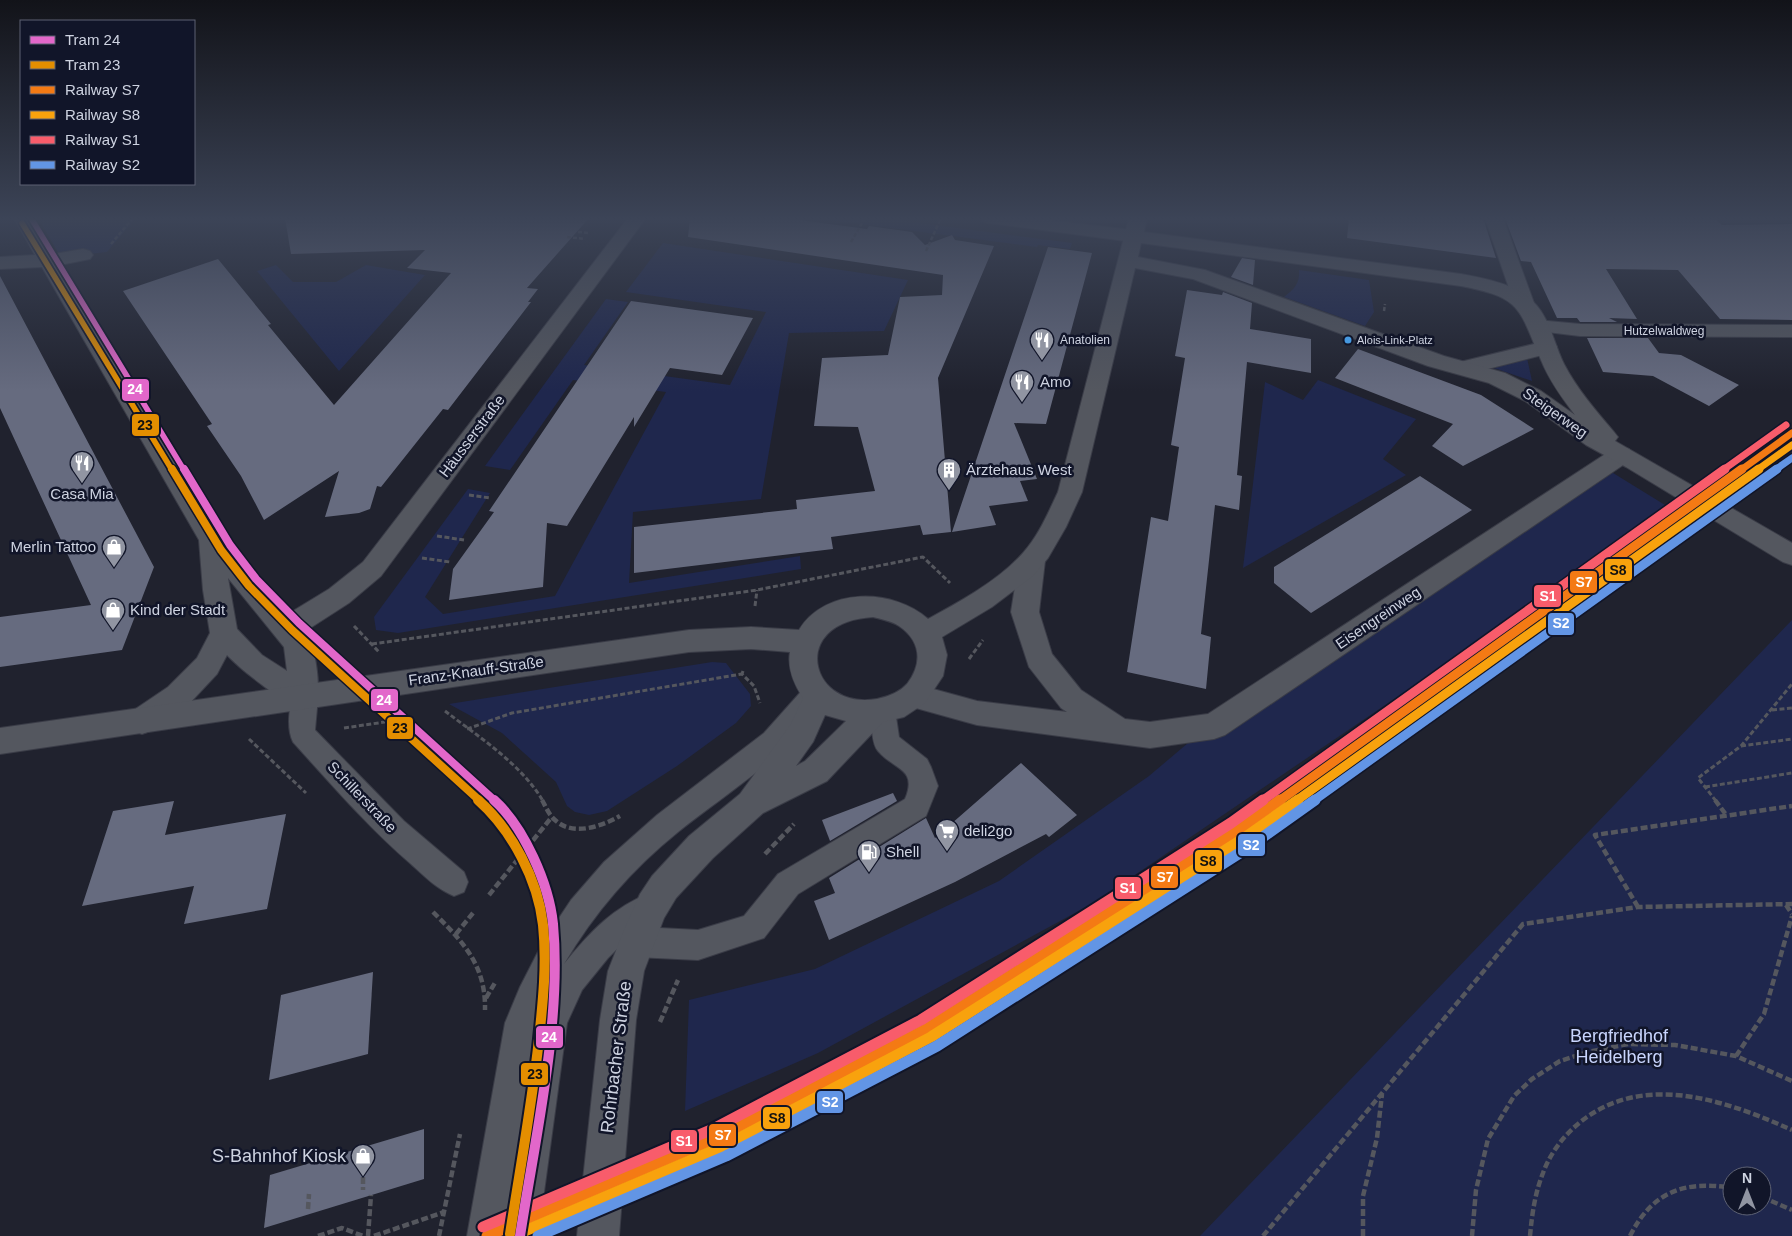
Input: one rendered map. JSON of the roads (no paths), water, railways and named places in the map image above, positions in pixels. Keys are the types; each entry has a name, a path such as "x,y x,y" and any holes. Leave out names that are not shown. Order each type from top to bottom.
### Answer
{"street":[{"name":"Schillerstraße","path":"58,276 212,539 285,630 298,643 305,697"},
{"name":"Häusserstraße","path":"285,630 339,596 372,568 593,276"},
{"path":"817,694 807,682 802,669 802,653 812,631 824,620 847,609 874,606 901,613 915,621 926,633 984,598 1032,561 1052,532 1070,492 1123,276"},
{"name":"Steigerweg","path":"1203,276 1436,361 1497,378 1533,396 1580,431 1792,555"},
{"path":"1429,276 1494,287 1524,302"},
{"path":"1515,276 1524,302 1532,313 1546,347 1571,394 1627,458"},
{"name":"Hutzelwaldweg","path":"1537,326 1580,330 1792,331"},
{"path":"1464,368 1546,347"},
{"name":"Eisengreinweg","path":"915,696 977,713 1150,735 1214,726 1627,458"},
{"name":"Schillerstraße","path":"212,539 216,590 224,633"},
{"name":"Eisengreinweg","path":"1032,561 1025,612 1039,659 1071,699 1120,731"},
{"path":"142,721 178,696 206,666 224,633 252,664 305,697"},
{"name":"Rohrbacher Straße","path":"598,1236 618,1020 626,971 652,906 664,887 701,847 751,804 802,733 817,694 837,707 878,711 897,707 915,696 925,686 933,670 934,658 931,643 926,633"},
{"name":"Franz-Knauff-Straße","path":"0,741 689,641 751,638 806,642"},
{"name":"Rohrbacher Straße","path":"751,804 816,771 878,711"}],"lane":[{"path":"520,1236 536,1022 532,993 554,947 581,909 616,868 683,811 774,740 817,694"},
{"name":"Schillerstraße","path":"305,697 302,734 392,829 424,859 454,882"},
{"path":"636,942 698,945 753,928 788,884 916,808 924,786 918,768 887,743 878,711"},
{"path":"485,1236 536,1022 598,947 631,916 652,906"}],"tram line":[{"name":"23","path":"54,276 221,550 249,586 292,630 495,815 527,869 536,893 543,925 545,984 536,1065 510,1234"},
{"name":"24","path":"66,276 230,545 256,579 299,623 503,808 525,842 536,865 546,890 553,923 555,985 546,1066 520,1236"}],"rail line":[{"name":"S1","path":"483,1227 713,1129 921,1020 1231,823 1786,425"},
{"name":"S7","path":"487,1236 717,1138 926,1029 1237,831 1792,433"},
{"name":"S8","path":"513,1236 722,1147 931,1037 1243,839 1792,445"},
{"name":"S2","path":"538,1236 726,1156 937,1046 1249,847 1792,458"}],"place":[{"name":"Alois-Link-Platz","path":"1348,340"},
{"name":"Anatolien","path":"1042,361"},
{"name":"Amo","path":"1022,403"},
{"name":"Casa Mia","path":"82,484"},
{"name":"Ärztehaus West","path":"949,491"},
{"name":"Merlin Tattoo","path":"114,568"},
{"name":"Kind der Stadt","path":"113,631"},
{"name":"deli2go","path":"947,852"},
{"name":"Shell","path":"869,873"},
{"name":"S-Bahnhof Kiosk","path":"363,1177"}],"park label":[{"name":"Bergfriedhof Heidelberg","path":"1619,1046"}]}
